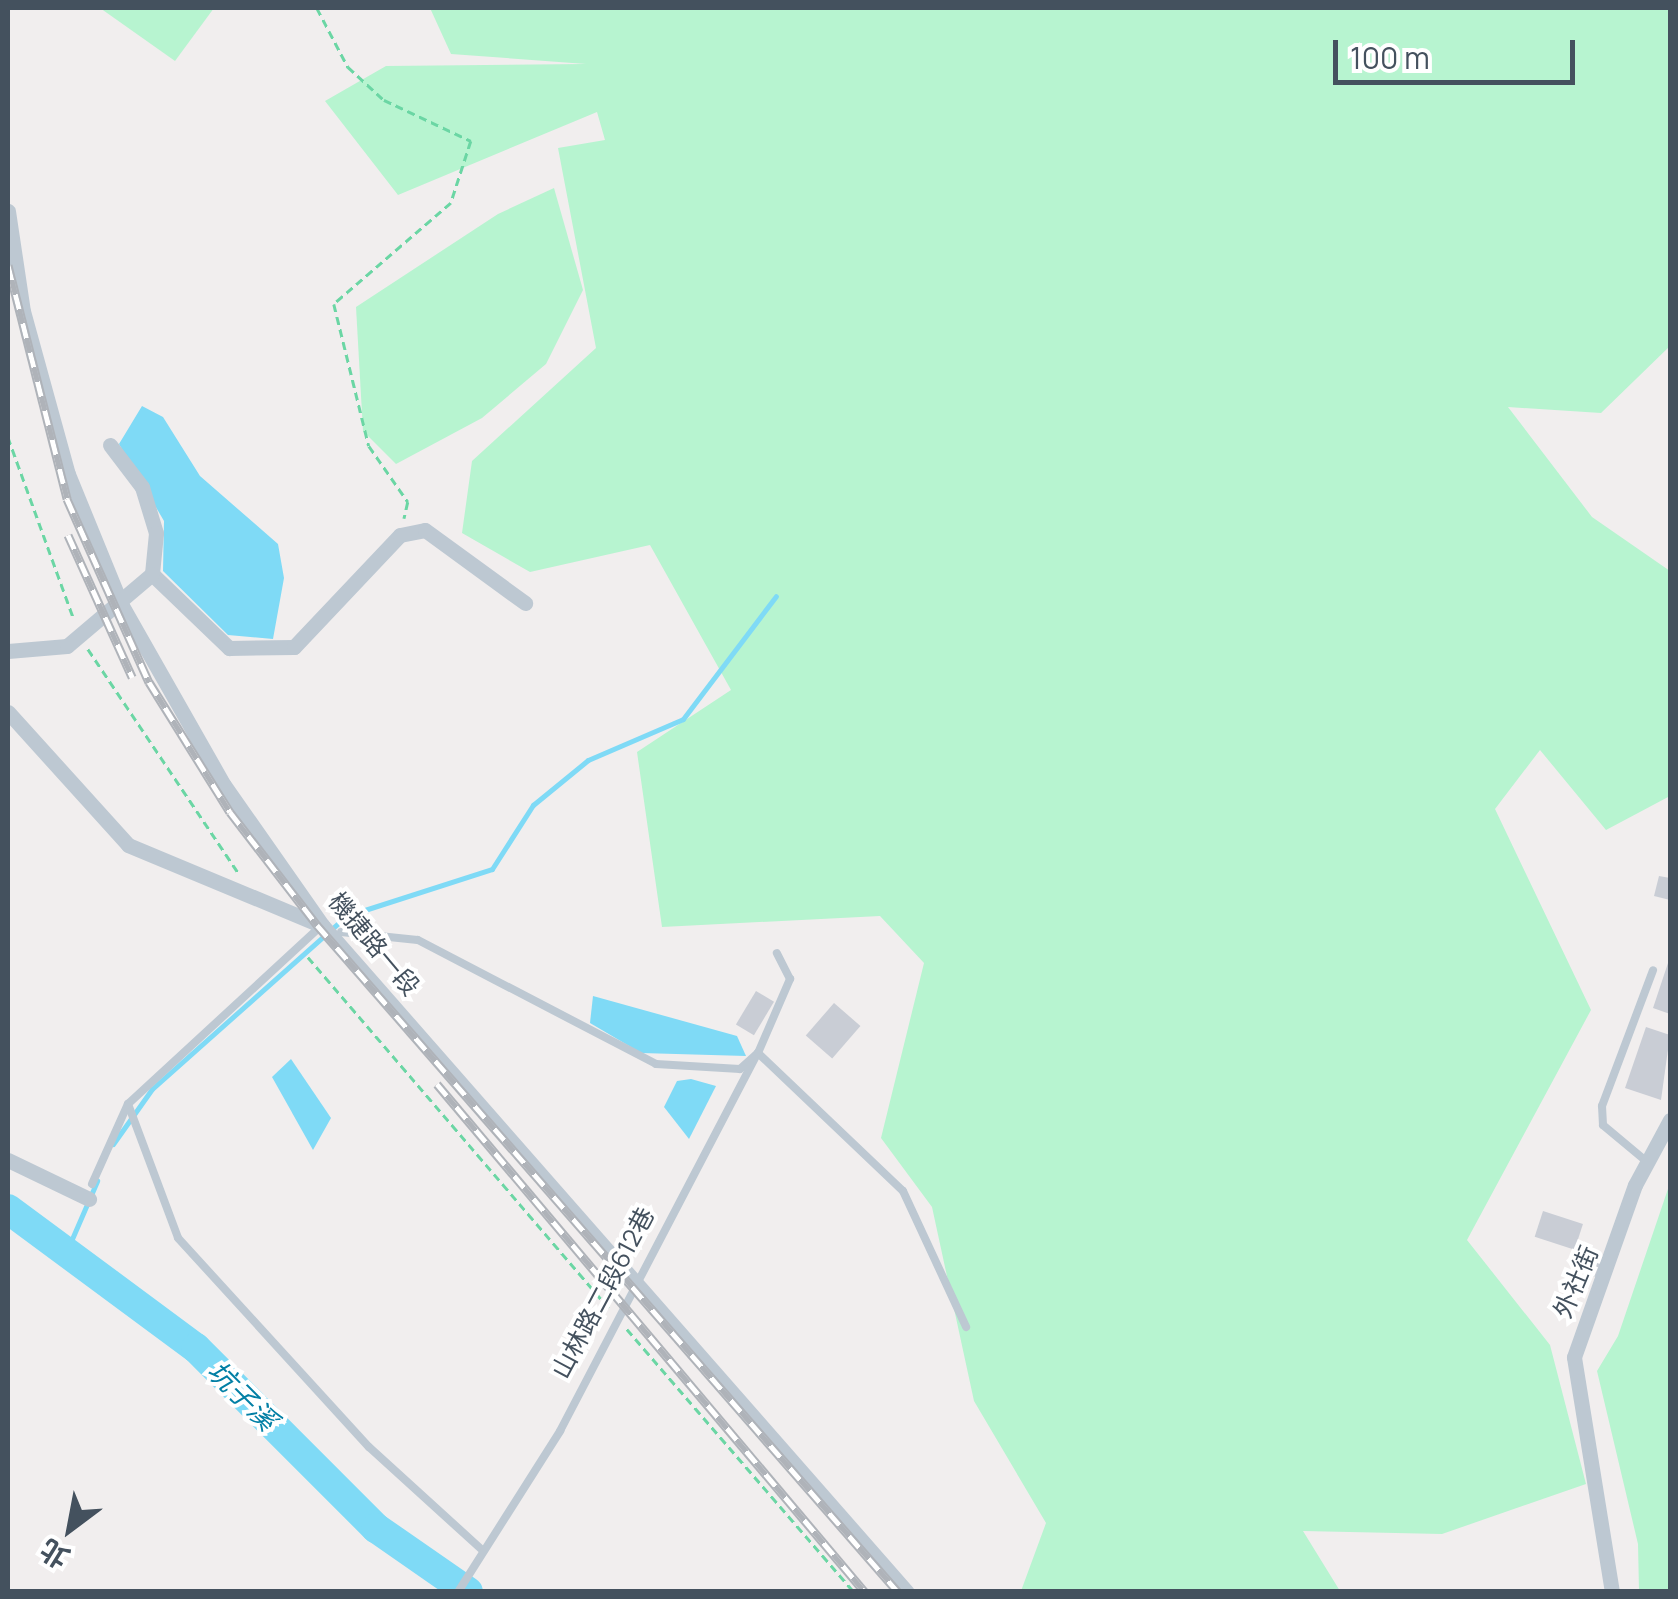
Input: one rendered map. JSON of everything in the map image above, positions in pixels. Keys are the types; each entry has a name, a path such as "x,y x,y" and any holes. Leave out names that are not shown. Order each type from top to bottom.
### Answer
{"street":[{"name":"機捷路一段","path":"8,211 23,311 68,474 121,604 203,752 329,930 907,1592"},
{"path":"8,651 80,637 152,574 156,533 142,488 110,445"},
{"path":"152,574 228,648 294,647 400,535 425,530 526,602"},
{"path":"8,712 128,845 329,930"},
{"name":"外社街","path":"1612,1592 1574,1358 1646,1161 1670,1120"},
{"path":"8,1160 90,1191"}],"lane":[{"path":"90,1191 128,1104 329,930 418,940 656,1064 740,1068 758,1053 903,1191 966,1327"},
{"name":"山林路二段612巷","path":"458,1592 481,1549 560,1430 758,1053 790,978 778,953"},
{"path":"1646,1161 1603,1125 1602,1106 1652,970"},
{"path":"128,1104 139,1118 178,1238 370,1448 481,1549"}],"path":[{"path":"317,8 348,67 384,100 471,142 451,203 334,304 369,446 408,502 400,535"},
{"path":"8,437 80,637 190,812 262,903"},
{"path":"310,959 854,1592"}],"green space":[{"path":"100,8 214,8 175,61"},
{"path":"430,8 1670,8 1670,346 1601,413 1508,407 1592,517 1670,571 1670,796 1606,830 1540,750 1495,809 1591,1010 1467,1240 1550,1345 1586,1484 1442,1534 1303,1531 1340,1591 1021,1591 1046,1523 974,1401 932,1207 881,1138 924,963 880,916 662,927 637,752 731,690 650,545 530,572 462,533 472,461 596,348 558,148 605,140 597,112 398,195 325,101 386,66 586,64 451,54"},
{"path":"554,188 583,290 546,364 482,418 396,464 363,431 356,307 498,214"},
{"path":"1670,1183 1670,1591 1639,1591 1638,1544 1597,1371 1618,1336"}],"water":[{"path":"142,406 163,417 200,476 278,544 284,578 273,639 228,635 163,571 164,521 119,444"},
{"path":"593,996 737,1036 746,1056 641,1053 590,1023"},
{"path":"291,1059 331,1118 313,1150 272,1077"},
{"path":"691,1079 716,1086 689,1139 664,1107 677,1081"}],"building":[{"path":"1659,876 1670,878 1670,900 1654,896"},
{"path":"1670,957 1670,1014 1653,1008"},
{"path":"756,991 774,1002 754,1035 736,1024"},
{"path":"834,1003 860,1026 832,1058 806,1035"},
{"path":"1646,1027 1670,1035 1661,1100 1625,1088"},
{"path":"1543,1211 1583,1224 1575,1250 1535,1237"},
{"path":"1584,1252 1603,1258 1597,1277 1578,1271"}],"waterway":[{"path":"113,1144 152,1089 346,916 492,869 533,805 588,760 683,719 776,596"},
{"path":"65,1255 97,1181"},
{"name":"坑子溪","path":"8,1209 196,1348 376,1528 468,1592"}],"railway":[{"path":"8,265 67,499 149,682 230,812 317,925 898,1592"},
{"path":"68,535 132,677"},
{"path":"437,1084 865,1592"}]}
